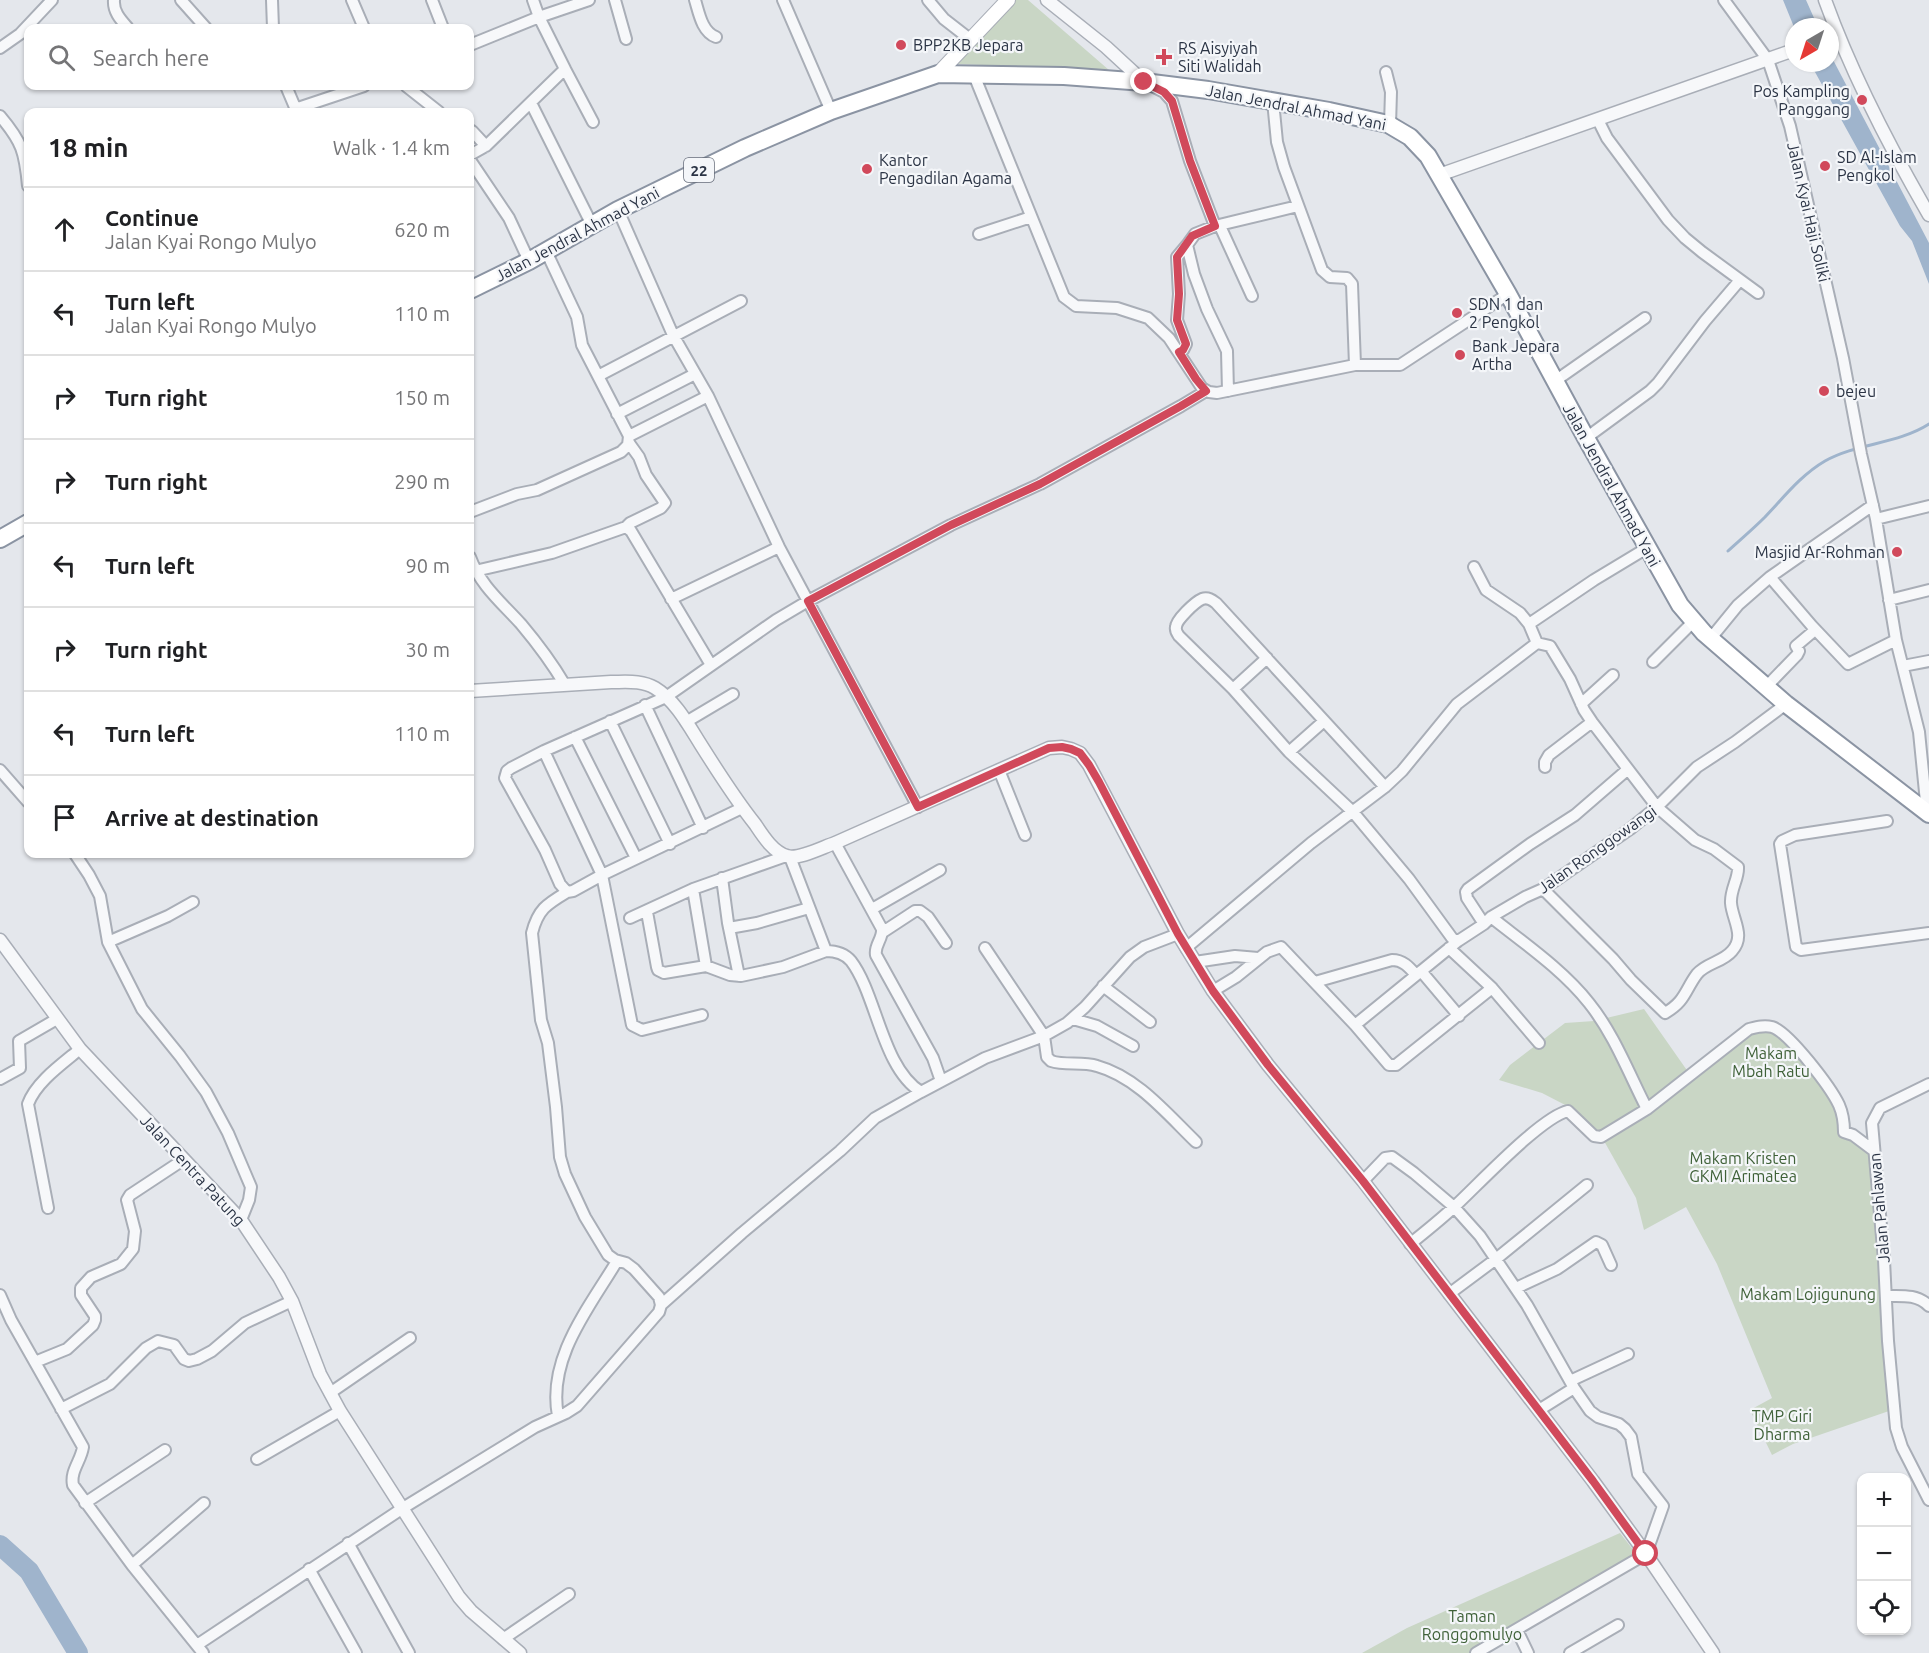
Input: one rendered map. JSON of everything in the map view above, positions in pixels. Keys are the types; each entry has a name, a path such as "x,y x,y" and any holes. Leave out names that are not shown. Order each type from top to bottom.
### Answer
{"highway":[{"name":"Jalan Jendral Ahmad Yani","path":"474,288 529,261 618,210 745,148 831,111 938,74 1064,76 1144,82 1273,101 1390,125 1405,133 1419,146 1439,175 1508,294 1680,606 1693,622 1786,704 1928,813"},
{"path":"0,539 24,525"}],"main road":[{"path":"938,74 1008,0"}],"street":[{"path":"29,24 52,0"},
{"path":"114,0 118,16 125,24"},
{"path":"181,0 199,24"},
{"path":"272,0 273,24"},
{"path":"352,0 362,24"},
{"path":"432,0 441,24"},
{"path":"533,0 539,17 593,122"},
{"path":"474,43 589,0"},
{"path":"615,0 626,39"},
{"path":"695,0 704,26 709,34 716,37"},
{"path":"783,0 831,111"},
{"path":"928,0 944,19 971,40"},
{"path":"1047,0 1106,47 1144,82 1164,92 1172,101 1190,161 1252,296"},
{"name":"Jalan Kyai Haji Soliki","path":"1724,0 1768,60 1790,126 1835,319 1876,519 1896,640 1919,732 1928,813"},
{"path":"1825,0 1829,18"},
{"path":"0,48 24,30"},
{"path":"1839,45 1929,215"},
{"path":"1439,175 1785,53"},
{"path":"474,153 486,146 565,69"},
{"path":"1386,72 1391,92 1390,125"},
{"path":"974,75 1050,266 1067,301 1076,306 1117,308 1141,315 1169,338 1206,391 1217,393 1311,372 1355,365 1400,365 1508,294"},
{"path":"288,90 295,108"},
{"path":"304,108 353,90"},
{"path":"411,90 435,108"},
{"path":"1273,101 1277,142 1324,274 1352,281 1355,365"},
{"path":"531,103 592,225"},
{"path":"0,116 20,143 24,152"},
{"path":"1598,120 1607,138 1668,220 1685,238 1758,293"},
{"path":"474,133 486,146"},
{"path":"474,165 509,218 529,261"},
{"path":"1179,352 1186,344 1177,320 1179,294 1177,257 1196,234 1218,226 1298,206"},
{"path":"618,210 650,286 708,396 779,547 918,807"},
{"path":"979,234 1031,217"},
{"path":"1187,245 1194,274 1207,309 1227,351 1228,391"},
{"path":"546,251 578,317 582,345 641,460 646,475 664,505 626,527 552,553 475,571 480,581 522,626 551,662 566,685"},
{"path":"1586,438 1658,383 1705,321 1740,280"},
{"path":"598,376 741,300"},
{"path":"1555,381 1645,318"},
{"path":"617,414 695,374"},
{"path":"567,892 560,884 545,850 505,778 507,771 544,751 666,697 776,620 808,601 951,525 1040,484 1206,391"},
{"path":"474,510 517,494 537,490 621,452 629,440 708,396"},
{"path":"1711,638 1738,605 1770,577 1873,505"},
{"path":"1876,519 1929,506"},
{"path":"626,527 631,531 711,665"},
{"path":"671,599 779,547"},
{"path":"1529,624 1647,548"},
{"path":"1474,567 1486,590 1520,613 1529,624 1537,643"},
{"path":"1770,577 1815,630 1848,664 1896,640"},
{"path":"1889,600 1929,590"},
{"path":"1385,787 1212,600 1202,600 1188,610 1176,624 1177,632 1233,689 1289,752 1353,812 1409,879 1454,944 1539,1043"},
{"path":"1653,662 1693,622"},
{"path":"1766,687 1797,655 1796,646 1815,630"},
{"path":"1537,643 1550,646 1592,722 1657,807 1695,840 1714,849 1739,869 1731,899 1739,937 1736,947 1729,954 1702,969 1681,1002 1668,1012 1661,1011 1543,889"},
{"path":"1186,948 1311,843 1385,787 1402,771 1457,704 1537,643"},
{"path":"1233,689 1267,658"},
{"path":"1903,666 1929,661"},
{"path":"1581,704 1613,675"},
{"path":"474,691 633,682 655,688 666,697 686,722 742,808 768,842 788,856 826,951"},
{"path":"686,722 733,694"},
{"name":"Jalan Ronggowangi","path":"1355,1025 1454,944 1488,920 1543,889 1630,829 1657,807 1697,767 1736,742 1786,704"},
{"path":"645,705 704,828"},
{"path":"610,721 669,844"},
{"path":"1289,752 1324,721"},
{"path":"1545,767 1549,755 1592,722"},
{"path":"575,737 636,858"},
{"path":"630,918 647,912 693,888 788,856 835,843 1049,748 1062,747 1080,753 1099,782 1178,934 1213,991 1268,1065 1363,1181 1539,1410 1646,1554 1713,1653"},
{"path":"544,751 602,874 632,1026 642,1030 702,1015"},
{"path":"0,770 24,797"},
{"path":"999,770 1025,835"},
{"path":"1628,770 1575,815 1530,844 1466,892 1467,898 1488,920 1547,962 1588,1001 1605,1026 1647,1109"},
{"path":"661,1305 659,1297 634,1269 608,1255 585,1216 565,1174 560,1157 548,1043 542,1020 532,933 535,920 542,910 567,892 742,808"},
{"path":"1887,821 1795,835 1782,841 1780,844 1796,947 1801,950 1929,933"},
{"path":"835,843 883,932"},
{"path":"78,858 100,896 108,942 142,1009 206,1092 228,1133 250,1187 249,1200 241,1220"},
{"path":"872,909 940,870"},
{"path":"722,878 739,976"},
{"path":"693,888 706,966"},
{"path":"108,942 168,916 193,902"},
{"path":"729,928 757,923 809,908"},
{"path":"941,1081 933,1058 875,950 883,932 915,911 920,911 928,917 946,943"},
{"path":"647,912 658,970 664,973 706,966 739,976 783,967 826,951 846,956 852,962 862,982 894,1057 911,1084 921,1092"},
{"path":"0,1295 10,1320 83,1447 81,1458 71,1477 73,1485 132,1565 200,1649 348,1543 535,1426 577,1406 655,1318 661,1305 840,1151 875,1118 985,1058 1044,1035 1073,1019 1130,957 1144,947 1178,934"},
{"name":"Jalan Centra Patung","path":"0,940 80,1049 241,1220 292,1301 330,1394 459,1597 471,1611 520,1653"},
{"path":"1213,991 1236,977 1258,958 1272,949 1281,947 1355,1025 1383,1060 1392,1066 1403,1061 1492,988"},
{"path":"985,948 1044,1035 1047,1056 1051,1061 1097,1066 1128,1081 1148,1096 1196,1142"},
{"path":"1195,962 1235,956 1258,958"},
{"path":"1315,982 1399,960 1419,973 1459,1016"},
{"path":"1103,986 1150,1022"},
{"path":"0,1079 21,1067 19,1041 57,1019"},
{"path":"1073,1019 1097,1026 1133,1046"},
{"path":"1410,1244 1454,1207 1534,1132 1560,1113 1568,1111 1598,1137 1647,1109 1749,1029 1760,1026 1773,1027 1788,1038 1839,1104 1844,1117 1844,1132 1853,1135 1873,1150"},
{"path":"48,1208 28,1104 31,1096 58,1066 80,1049"},
{"name":"Jalan Pahlawan","path":"1929,1084 1888,1103 1878,1110 1872,1123 1896,1428 1902,1447 1929,1500"},
{"path":"1363,1181 1385,1158 1392,1157 1454,1207 1516,1288 1590,1411 1598,1417 1618,1424 1631,1437 1638,1474 1662,1503 1662,1510 1646,1554 1477,1653"},
{"path":"35,1362 66,1349 93,1324 94,1316 81,1295 81,1288 91,1277 121,1264 133,1249 135,1231 127,1200 130,1195 183,1160"},
{"path":"1449,1294 1587,1185"},
{"path":"1516,1288 1557,1269 1596,1242 1602,1245 1611,1265"},
{"path":"558,1416 556,1387 562,1359 577,1328 617,1261"},
{"path":"1886,1296 1914,1297 1921,1299 1929,1306"},
{"path":"61,1409 110,1384 146,1348 158,1341 174,1345 184,1359 189,1361 197,1359 212,1351 245,1323 292,1301"},
{"path":"330,1394 410,1338"},
{"path":"1539,1410 1572,1384 1628,1354"},
{"path":"257,1458 340,1411"},
{"path":"85,1503 165,1450"},
{"path":"132,1565 204,1503"},
{"path":"348,1543 409,1653"},
{"path":"309,1569 356,1653"},
{"path":"503,1639 570,1594"},
{"path":"1570,1653 1618,1625"},
{"path":"1517,1630 1528,1653"}],"green space":[{"path":"1015,0 1028,0 1109,70 958,64"},
{"path":"1644,1009 1691,1076 1750,1030 1778,1030 1837,1104 1844,1134 1871,1152 1889,1411 1793,1444 1772,1455 1750,1410 1772,1398 1717,1264 1686,1207 1644,1230 1636,1198 1599,1132 1571,1108 1542,1093 1499,1080 1510,1065 1565,1023 1594,1021"},
{"name":"Taman Ronggomulyo","path":"1620,1533 1638,1556 1473,1653 1362,1653 1407,1628"}],"water":[{"path":"1783,0 1806,0 1814,18 1790,18"},
{"path":"1839,71 1929,243 1929,284 1912,241 1900,226 1815,72"}],"waterway":[{"path":"1728,551 1800,480 1825,461 1850,450 1904,436 1929,424"},
{"path":"0,1545 29,1571 78,1653"}],"place":[{"name":"BPP2KB Jepara","path":"901,45"},
{"name":"RS Aisyiyah Siti Walidah","path":"1164,57"},
{"name":"Pos Kampling Panggang","path":"1862,100"},
{"name":"SD Al-Islam Pengkol","path":"1825,166"},
{"name":"Kantor Pengadilan Agama","path":"867,169"},
{"name":"SDN 1 dan 2 Pengkol","path":"1457,313"},
{"name":"Bank Jepara Artha","path":"1460,355"},
{"name":"bejeu","path":"1824,391"},
{"name":"Masjid Ar-Rohman","path":"1897,552"}],"route":[{"path":"1144,82 1164,92 1172,101 1190,161 1215,226 1192,236 1177,257 1179,294 1177,320 1186,344 1186,347 1179,352 1206,391 1040,484 951,525 808,601 918,807 1049,748 1062,747 1080,753 1099,782 1178,934 1233,1020 1363,1181 1593,1481 1646,1554"}],"park label":[{"name":"Makam Mbah Ratu","path":"1771,1062"},
{"name":"Makam Kristen GKMI Arimatea","path":"1743,1167"},
{"name":"Makam Lojigunung","path":"1808,1294"},
{"name":"TMP Giri Dharma","path":"1782,1425"}]}
